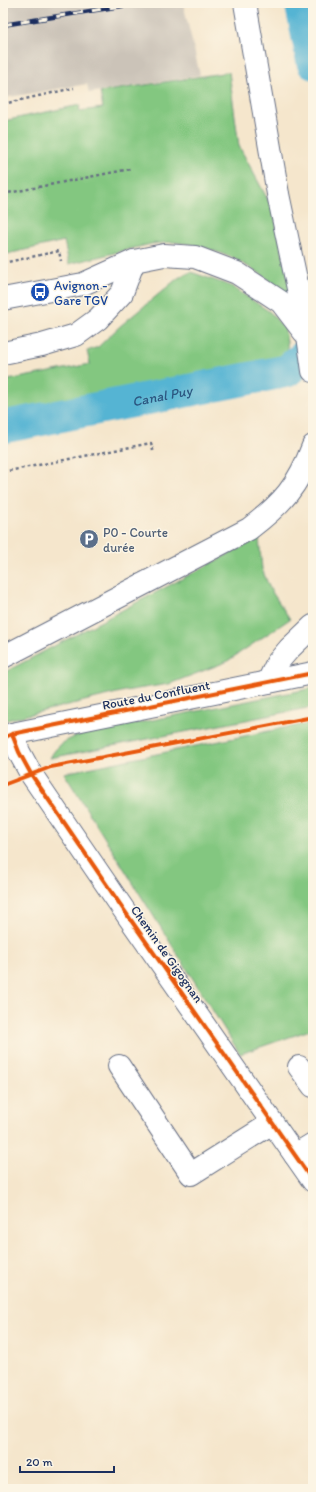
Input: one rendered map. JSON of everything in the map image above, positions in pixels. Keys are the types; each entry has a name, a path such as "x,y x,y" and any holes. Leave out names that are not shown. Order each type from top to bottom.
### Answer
{"street":[{"path":"245,3 278,194 308,336 313,371"},
{"path":"3,299 83,284 134,260 164,254 195,257 237,273 281,302 308,336"},
{"path":"3,353 42,345 76,335 98,319 122,293 134,260"},
{"path":"3,657 249,529 273,510 292,489 306,464 313,446"},
{"path":"268,682 277,663 313,626"},
{"name":"Route du Confluent","path":"7,736 313,673"},
{"name":"Chemin de Gigognan","path":"7,736 19,752 31,774 313,1181"},
{"path":"119,1066 191,1174 272,1123"},
{"path":"299,1067 313,1086"},
{"path":"295,1155 313,1144"}],"path":[{"path":"3,104 74,88"},
{"path":"3,194 130,169"},
{"path":"3,472 151,443 154,453"}],"shaded area":[{"path":"3,3 183,3 200,75 89,93 87,84 3,98"}],"green space":[{"path":"229,72 239,146 273,209 295,308 284,293 261,274 233,258 201,246 173,242 151,244 69,264 64,241 3,255 3,121 80,105 79,111 103,108 100,92"},
{"path":"191,272 231,286 270,312 285,329 289,356 3,412 3,381 90,364 87,351 98,347 119,327 178,278"},
{"path":"259,538 262,569 270,589 290,619 226,662 169,684 125,691 3,721 3,673"},
{"path":"313,688 313,707 50,758 60,745 82,734"},
{"path":"313,722 313,1029 240,1054 64,773"}],"waterway":[{"name":"Canal Puy","path":"301,3 313,63"},
{"name":"Canal Puy","path":"3,427 287,371 313,349"}],"railway":[{"path":"3,25 140,3"}],"cycle path":[{"path":"3,738 12,734 313,673"},
{"path":"3,785 51,767 313,717"},
{"path":"12,734 19,752 31,774 313,1181"}],"place":[{"name":"Avignon - Gare TGV","path":"40,292"},
{"name":"P0 - Courte durée","path":"89,539"}]}
